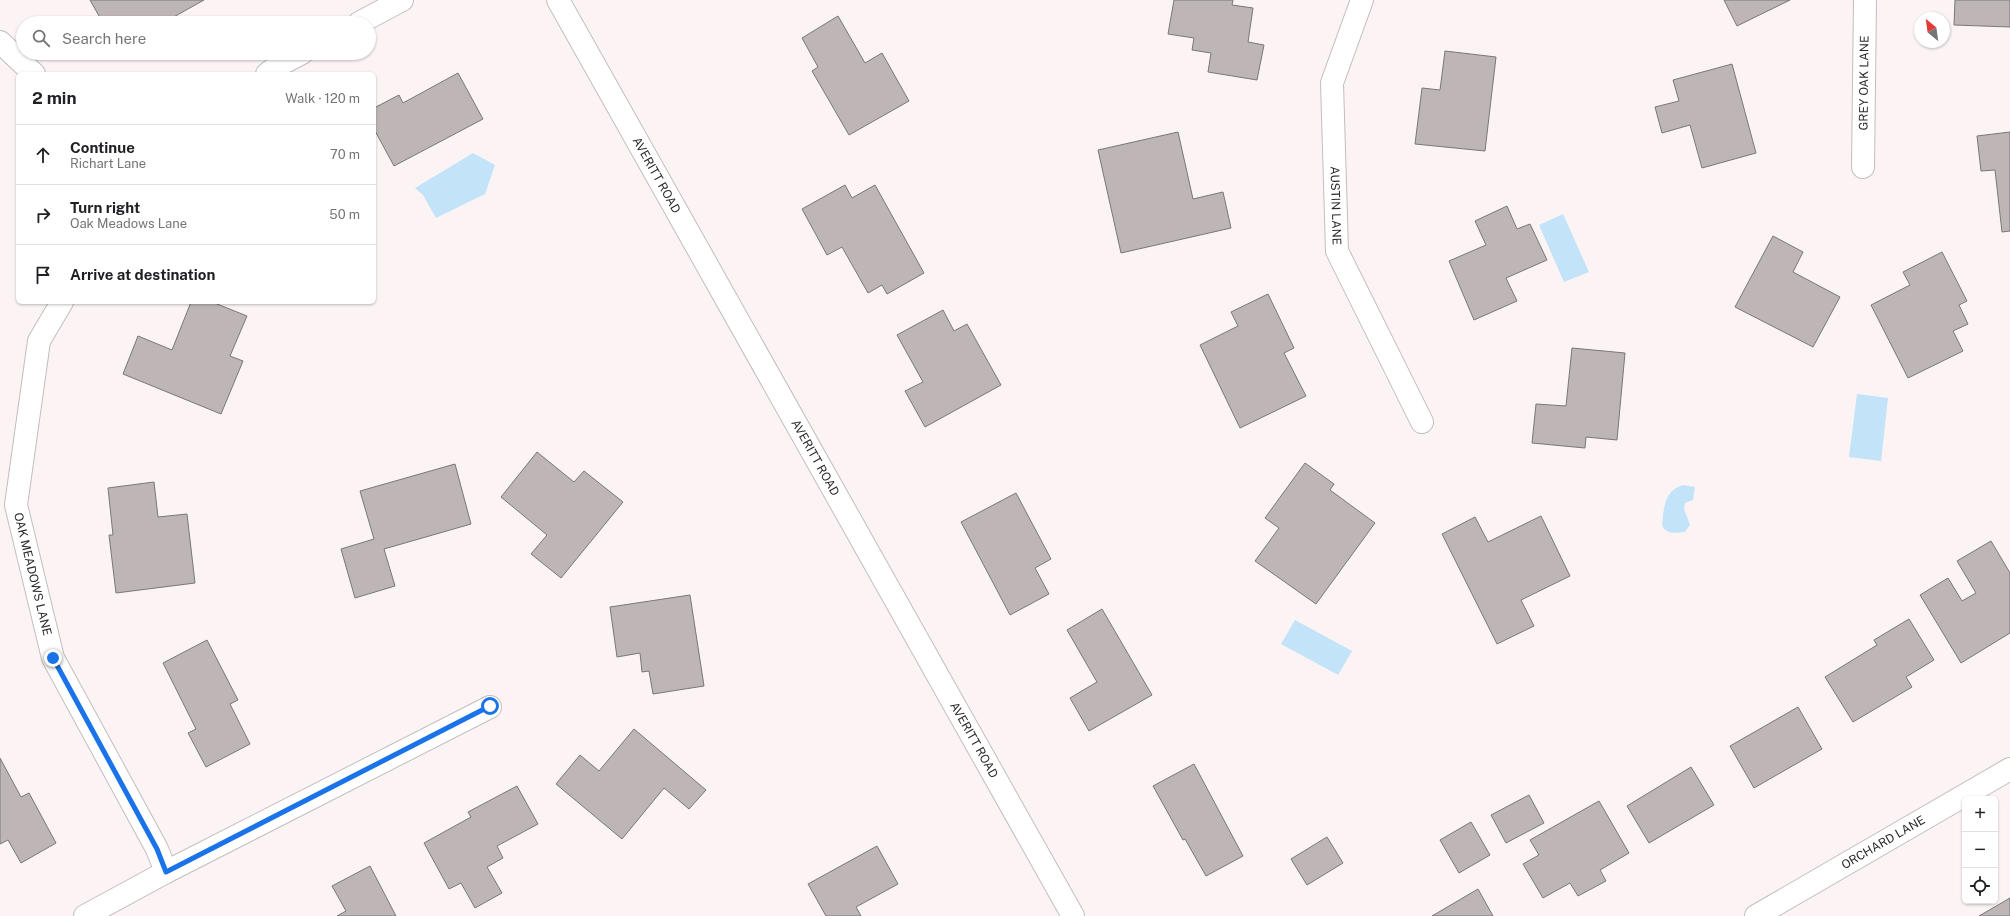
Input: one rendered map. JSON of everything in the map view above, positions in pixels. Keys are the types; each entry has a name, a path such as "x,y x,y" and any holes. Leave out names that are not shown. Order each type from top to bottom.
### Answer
{"street":[{"path":"372,16 402,0"},
{"name":"AVERITT ROAD","path":"558,0 1073,916"},
{"name":"AUSTIN LANE","path":"1362,0 1332,83 1337,251 1422,422"},
{"name":"GREY OAK LANE","path":"1863,167 1865,0"},
{"path":"0,42 16,57"},
{"path":"19,60 32,72"},
{"path":"270,72 289,60"},
{"name":"OAK MEADOWS LANE","path":"61,304 39,341 8,505 53,658 157,849 166,872"},
{"path":"86,916 166,872 490,706"},
{"name":"ORCHARD LANE","path":"1756,916 2010,769"}],"water":[{"path":"473,153 495,165 485,194 436,218 423,195 415,188"},
{"path":"1563,214 1589,272 1564,282 1539,225"},
{"path":"1857,394 1888,398 1881,461 1849,457"},
{"path":"1683,485 1695,487 1693,500 1685,503 1684,509 1690,525 1685,532 1669,532 1662,525 1666,500 1672,491"},
{"path":"1295,620 1352,651 1338,675 1281,644"}],"building":[{"path":"90,0 204,0 175,16 99,16"},
{"path":"1174,0 1233,0 1232,5 1253,8 1248,42 1264,45 1257,80 1208,72 1211,53 1192,50 1194,38 1168,34"},
{"path":"1724,0 1790,0 1737,26"},
{"path":"1955,0 2010,0 2010,27 1954,25"},
{"path":"838,16 865,63 882,53 909,101 849,135 812,71 818,67 802,38"},
{"path":"1445,51 1496,57 1485,151 1415,144 1422,88 1440,90"},
{"path":"1732,64 1756,153 1702,168 1690,125 1662,133 1655,107 1679,101 1673,80"},
{"path":"458,73 483,119 394,166 376,133 376,107 399,95 403,103"},
{"path":"1178,132 1193,199 1223,192 1231,228 1121,253 1098,150"},
{"path":"2010,132 2010,231 2002,232 1995,170 1981,171 1977,136"},
{"path":"845,185 852,198 875,185 924,273 887,294 882,285 868,293 842,247 827,255 802,209"},
{"path":"1507,206 1517,229 1530,224 1547,260 1506,278 1517,301 1474,320 1449,261 1486,245 1475,221"},
{"path":"1773,236 1803,252 1793,272 1840,297 1813,347 1735,307"},
{"path":"1942,252 1967,301 1959,305 1968,324 1953,331 1963,351 1908,378 1871,305 1910,285 1903,272"},
{"path":"1268,294 1294,348 1284,353 1306,396 1240,428 1200,345 1238,326 1231,312"},
{"path":"190,304 217,304 247,316 230,356 243,361 221,414 123,374 138,336 172,350"},
{"path":"943,310 954,331 967,324 1001,385 925,427 905,391 923,382 897,335"},
{"path":"1572,348 1625,353 1617,440 1586,437 1585,448 1532,443 1536,404 1566,406"},
{"path":"537,452 574,482 584,471 623,502 561,578 531,554 547,535 501,497"},
{"path":"1305,463 1334,484 1330,490 1375,523 1316,604 1255,561 1279,528 1265,518"},
{"path":"455,464 471,524 384,549 395,586 355,598 341,549 374,539 360,491"},
{"path":"154,482 158,517 187,514 195,583 116,593 109,535 113,535 108,488"},
{"path":"1016,493 1051,559 1035,568 1049,594 1010,615 961,522"},
{"path":"1541,516 1570,576 1521,600 1534,626 1497,644 1442,534 1475,517 1488,542"},
{"path":"1991,541 2010,573 2010,633 1961,663 1920,595 1948,578 1962,601 1976,593 1957,561"},
{"path":"690,595 704,686 653,694 649,671 642,672 640,653 617,657 610,607"},
{"path":"1102,609 1152,695 1089,731 1070,698 1097,682 1067,630"},
{"path":"1909,619 1934,660 1906,677 1912,687 1853,722 1825,677 1877,645 1874,640"},
{"path":"207,640 238,700 230,704 250,744 206,767 188,733 196,729 163,663"},
{"path":"1798,707 1822,749 1754,788 1730,746"},
{"path":"634,729 706,790 689,809 664,788 622,839 556,784 580,755 599,771"},
{"path":"0,758 21,797 29,793 56,843 21,863 8,840 0,844"},
{"path":"1194,764 1243,856 1206,876 1185,839 1183,840 1153,786"},
{"path":"1691,767 1714,805 1649,843 1627,806"},
{"path":"517,786 538,824 497,846 503,858 487,867 502,893 475,908 461,883 449,889 424,843 471,817 468,812"},
{"path":"1529,795 1544,823 1506,843 1491,815"},
{"path":"1599,801 1629,853 1600,870 1606,881 1578,896 1570,883 1543,898 1523,864 1539,855 1530,840"},
{"path":"1471,822 1490,855 1459,873 1440,840"},
{"path":"1327,837 1343,863 1307,885 1291,859"},
{"path":"877,846 898,884 856,907 861,916 826,916 808,884"},
{"path":"370,866 396,916 337,916 346,911 332,886"},
{"path":"1478,889 1493,916 1432,916"},
{"path":"2010,898 2010,916 1979,916"}],"route":[{"path":"53,658 157,849 166,872 490,706"}]}
